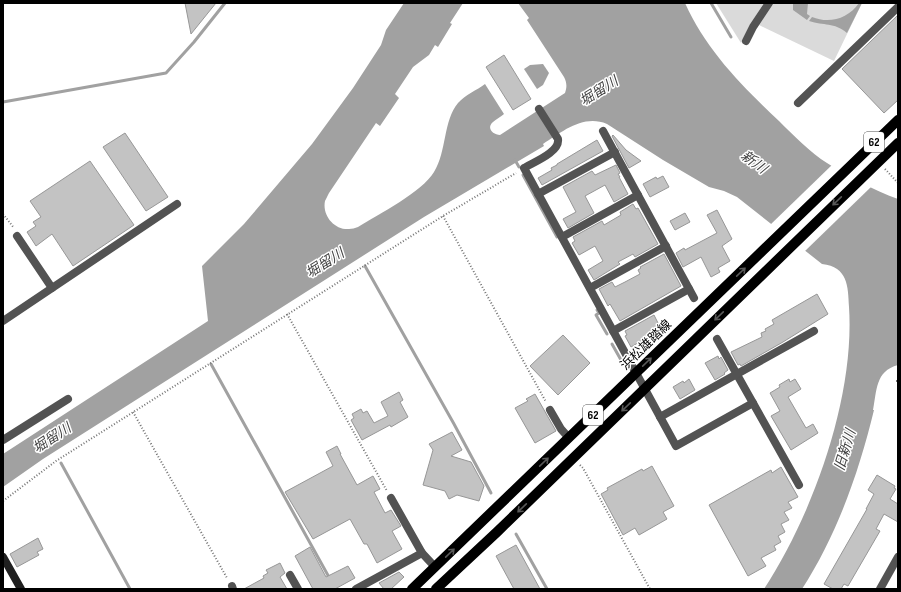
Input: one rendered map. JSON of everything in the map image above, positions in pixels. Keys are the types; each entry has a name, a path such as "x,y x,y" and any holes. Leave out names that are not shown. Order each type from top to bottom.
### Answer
{"main road":[{"name":"浜松雄踏線","path":"412,589 898,120"},
{"name":"62","path":"437,589 898,143"}],"street":[{"path":"746,41 753,27 769,3"},
{"path":"798,102 898,7"},
{"path":"539,109 558,139 557,147 524,168 676,446 753,403"},
{"path":"603,131 694,298"},
{"path":"538,194 615,152"},
{"path":"562,238 638,195"},
{"path":"3,320 177,204"},
{"path":"17,236 52,288"},
{"path":"590,288 666,246"},
{"path":"613,331 689,289"},
{"path":"660,417 814,331"},
{"path":"717,339 799,485"},
{"path":"3,440 68,399"},
{"path":"550,410 561,429 569,438"},
{"path":"391,498 422,553 435,567"},
{"path":"356,589 422,553"},
{"path":"3,557 21,589"},
{"path":"880,589 898,557"},
{"path":"290,575 298,589"}],"path":[{"path":"3,502 52,464 133,412 443,216 524,168"},
{"path":"885,169 898,183"},
{"path":"3,214 14,228 17,236"},
{"path":"443,216 550,410"},
{"path":"287,314 391,498"},
{"path":"133,412 232,588"},
{"path":"573,458 583,468 650,589"}],"shaded area":[{"path":"716,3 764,3 741,43"},
{"path":"774,3 862,3 834,61 759,25"}],"water":[{"path":"404,3 463,3 450,23 452,24 438,47 435,45 429,55 413,67 395,94 399,98 380,126 376,123 329,193 325,201 325,211 330,221 338,227 352,229 358,227 410,195 428,180 438,164 447,127 453,110 461,100 485,84 504,114 493,122 490,127 491,131 497,135 500,135 565,93 566,81 564,77 527,20 529,18 518,3 685,3 703,36 714,52 739,81 802,144 821,159 844,173 870,187 898,199 898,365 885,372 878,383 874,410 868,433 846,502 826,547 802,589 764,589 799,526 814,491 838,416 845,379 849,342 849,299 845,279 842,273 837,269 822,264 737,197 724,191 709,187 663,160 607,124 598,121 581,123 558,134 543,144 544,146 424,217 43,459 3,487 3,454 208,321 202,266 244,224 312,144 353,88 381,45 386,30"},
{"path":"793,3 808,3 807,14 810,16 807,20 793,10"},
{"path":"859,3 862,3 847,33 838,27 809,21 812,17 825,20 838,19 849,13"},
{"path":"543,64 549,73 543,85 537,89 524,69 530,65"}],"pier":[{"path":"833,164 872,186 804,252 770,225"}],"building":[{"path":"185,3 216,3 191,34"},
{"path":"898,15 898,100 884,113 842,69"},
{"path":"504,55 531,99 513,110 486,67"},
{"path":"125,133 168,197 146,211 103,147"},
{"path":"613,135 626,150 641,161 629,168 612,136"},
{"path":"597,140 603,151 542,185 538,178 552,170 551,168 557,164"},
{"path":"90,161 134,225 73,266 52,234 36,246 27,232 36,226 33,222 41,217 30,201"},
{"path":"616,165 620,173 618,174 619,177 628,194 614,202 605,185 585,196 594,213 568,228 563,219 576,212 563,187 592,171 595,175"},
{"path":"663,176 669,187 650,197 643,184 656,177 657,179"},
{"path":"633,204 636,209 638,208 658,244 635,257 633,254 618,262 620,264 594,280 588,270 603,261 595,246 579,255 572,243 575,241 573,237 602,221 604,225 621,215 620,212"},
{"path":"717,210 732,239 722,246 730,261 718,268 720,272 711,277 701,257 683,267 676,253 684,248 685,250 717,233 707,215"},
{"path":"685,213 690,222 675,230 670,221"},
{"path":"664,254 681,286 620,321 610,304 608,306 599,289 612,282 615,287 640,274 638,270 641,268 640,267"},
{"path":"817,294 828,314 741,366 740,364 738,365 731,352 762,337 761,333 766,331 765,329 774,324 772,320"},
{"path":"654,315 661,329 631,347 625,336 627,335 625,331"},
{"path":"563,335 590,363 558,395 530,366"},
{"path":"718,356 719,359 721,357 728,370 724,373 725,374 715,380 705,363"},
{"path":"689,379 695,390 680,399 673,387 683,381 684,383"},
{"path":"789,379 790,382 795,379 801,389 788,397 806,428 813,424 818,433 791,450 771,416 780,411 770,393"},
{"path":"399,392 403,400 400,402 408,417 391,427 390,425 362,440 351,420 354,418 352,414 361,409 363,413 367,411 374,423 388,416 381,402"},
{"path":"535,394 556,431 535,443 515,408 528,401 526,399"},
{"path":"452,432 462,450 451,456 471,462 484,486 479,501 457,495 449,499 445,491 423,485 433,450 429,444"},
{"path":"337,446 357,485 373,476 380,489 374,492 385,513 391,510 401,526 392,531 402,549 377,563 367,544 364,544 350,519 313,539 285,492 333,466 326,452"},
{"path":"652,466 674,506 663,512 667,519 639,535 635,528 623,535 601,494 608,490 607,488 642,469 643,471"},
{"path":"781,467 798,497 788,502 792,508 784,512 789,520 781,524 785,532 778,536 781,542 774,546 776,550 761,558 766,566 748,576 709,505 771,470 772,473"},
{"path":"877,475 895,486 894,488 896,489 890,499 898,504 898,522 884,514 876,529 880,531 848,586 844,584 841,589 833,589 824,584 867,509 874,494 868,490"},
{"path":"38,538 43,549 37,552 39,555 17,567 10,554"},
{"path":"516,545 540,589 514,589 496,556"},
{"path":"310,547 326,577 348,566 355,578 335,589 313,589 295,556"},
{"path":"280,563 285,573 280,577 287,589 244,589 264,578 263,576 268,573 266,570"},
{"path":"399,572 404,577 391,589 384,589 379,583"}],"waterway":[{"path":"3,102 166,73 194,42 225,3"},
{"path":"711,3 731,37"},
{"path":"515,160 519,167"},
{"path":"523,175 557,237"},
{"path":"365,266 491,493"},
{"path":"597,310 599,313 596,315 607,334"},
{"path":"612,344 621,360"},
{"path":"211,364 330,579"},
{"path":"61,463 130,589"},
{"path":"516,534 547,589"}],"water label":[{"name":"堀留川","path":"599,91"},
{"name":"新川","path":"754,162"},
{"name":"堀留川","path":"325,263"},
{"name":"堀留川","path":"52,438"},
{"name":"旧新川","path":"845,450"}]}
